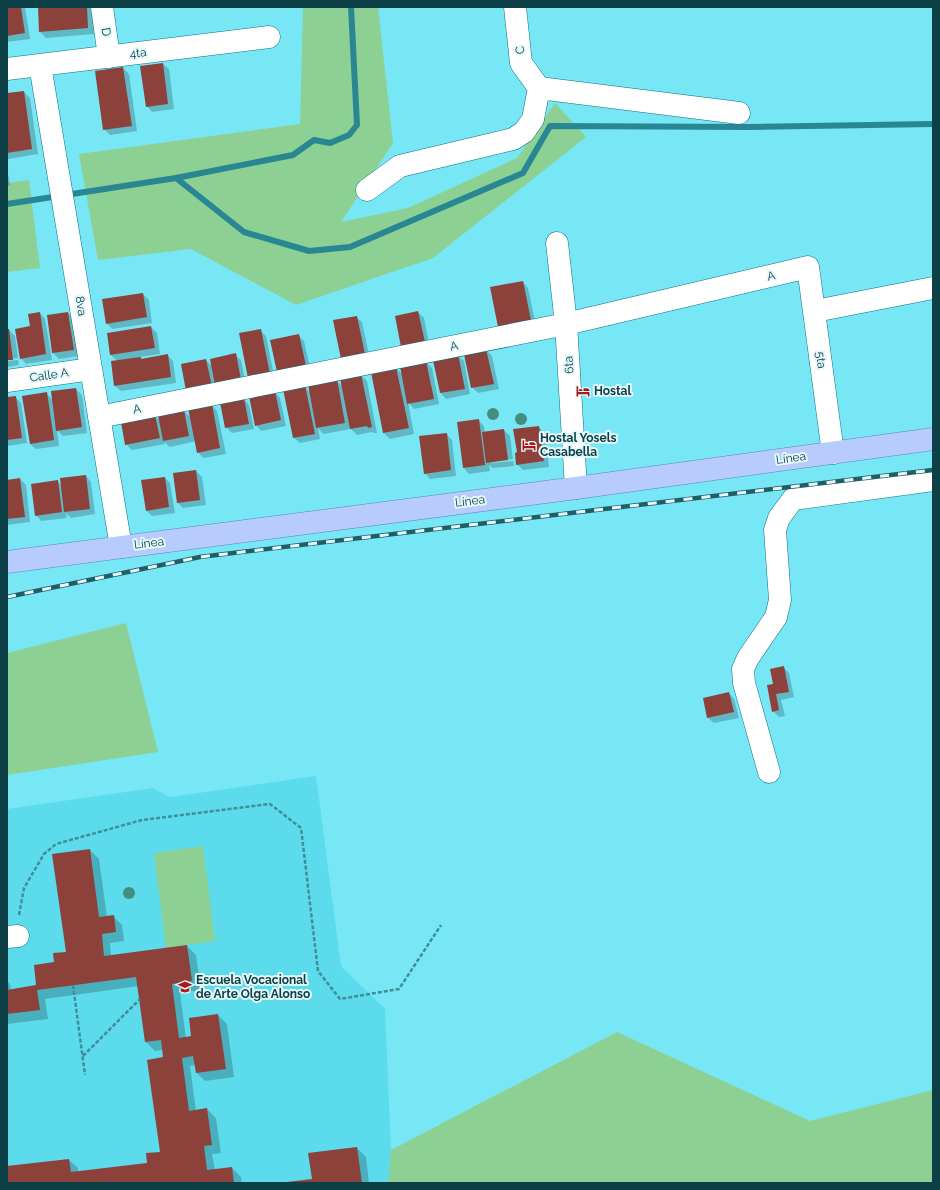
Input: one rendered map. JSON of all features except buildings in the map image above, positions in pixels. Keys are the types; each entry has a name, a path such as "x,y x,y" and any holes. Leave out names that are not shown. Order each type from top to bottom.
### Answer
{"main road":[{"name":"Línea","path":"7,562 576,488 933,439"}],"street":[{"name":"D","path":"102,7 109,57"},
{"name":"C","path":"515,7 521,63 539,88"},
{"name":"4ta","path":"7,69 269,37"},
{"name":"8va","path":"40,65 121,547"},
{"path":"367,190 400,166 513,139 524,132 533,119 539,88 739,113"},
{"name":"6ta","path":"557,244 566,324 576,488"},
{"name":"A","path":"99,417 566,324 808,267"},
{"name":"5ta","path":"808,267 833,453"},
{"path":"815,311 933,288"},
{"name":"Calle A","path":"7,381 91,369"},
{"path":"769,772 744,683 743,669 748,658 776,617 780,600 775,530 779,518 793,498 933,480"}],"path":[{"path":"13,936 24,888 44,854 56,844 142,820 270,804 301,828 318,971 340,999 399,989 441,925"},
{"path":"73,985 85,1075"},
{"path":"83,1056 140,999"}],"shaded area":[{"name":"Escuela Vocacional de Arte Olga Alonso","path":"316,776 341,966 385,1009 391,1150 388,1183 7,1183 7,809 153,788 170,797"}],"green space":[{"path":"303,7 378,7 393,143 341,222 408,208 517,158 555,103 586,137 433,258 296,305 191,249 98,260 79,154 300,124"},
{"path":"29,180 40,268 7,272 7,183"},
{"path":"126,623 158,752 7,775 7,653"},
{"path":"203,846 215,941 166,948 154,853"},
{"path":"617,1032 810,1121 933,1090 933,1183 388,1183 391,1150"}],"waterway":[{"path":"7,204 176,178 293,155 314,140 330,143 349,135 357,125 351,7"},
{"path":"176,178 244,232 309,251 350,247 523,173 550,126 751,127 933,124"}],"railway":[{"path":"7,597 200,557 933,470"}],"place":[{"name":"Hostal","path":"583,391"},
{"name":"Hostal Yosels Casabella","path":"529,445"},
{"name":"Escuela Vocacional de Arte Olga Alonso","path":"185,987"}]}
